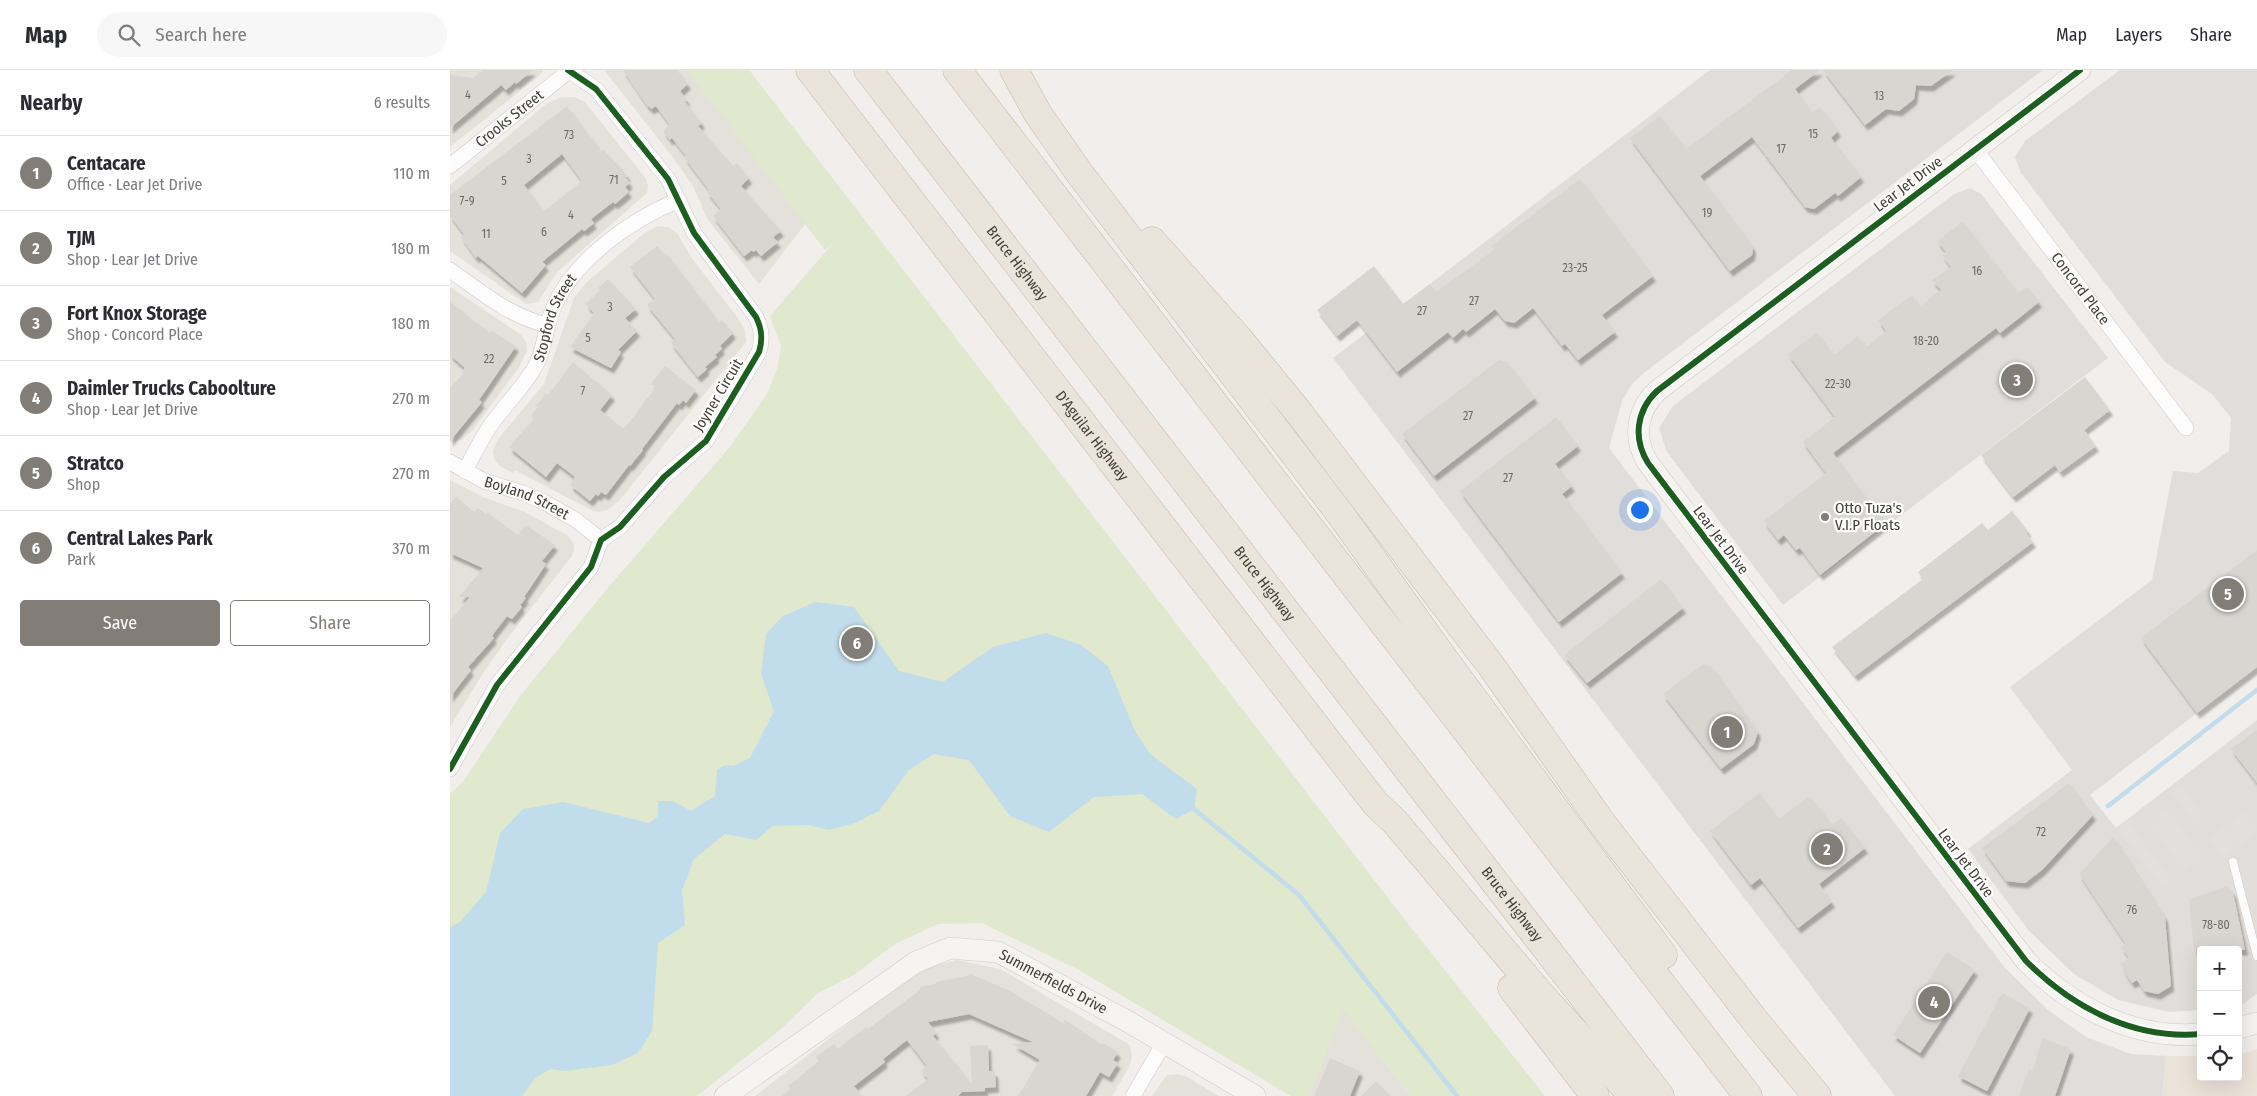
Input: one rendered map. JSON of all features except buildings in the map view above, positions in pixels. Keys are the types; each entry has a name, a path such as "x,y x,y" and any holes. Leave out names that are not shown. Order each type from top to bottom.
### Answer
{"highway":[{"name":"D'Aguilar Highway","path":"810,70 1376,803"},
{"name":"Bruce Highway","path":"868,70 1660,1096"},
{"path":"957,70 1747,1095"},
{"path":"1014,70 1038,114 1080,174 1330,500 1444,659 1734,1051 1747,1095"},
{"path":"1080,174 1111,194 1238,338 1300,414 1492,667 1602,823 1756,1022 1817,1096"},
{"path":"1376,803 1388,827 1595,1096"},
{"path":"1376,803 1395,822 1540,994 1633,1096"}],"street":[{"name":"Crooks Street","path":"450,166 568,70"},
{"name":"Joyner Circuit","path":"568,70 596,89 668,179 694,233 756,317 762,335 761,344 725,406 713,432 706,441 664,478 620,527 601,540"},
{"name":"Lear Jet Drive","path":"2080,70 1657,391 1645,405 1640,418 1638,435 1641,450 1656,475 2026,961 2060,992 2106,1018 2150,1031 2197,1034"},
{"name":"Concord Place","path":"1975,149 2186,428"},
{"name":"Stopford Street","path":"465,471 486,432 536,366 547,325 561,292 581,266 642,218 679,200"},
{"path":"450,270 505,310 530,321 547,325"},
{"name":"Boyland Street","path":"450,462 484,481 523,493 544,502 576,520 601,540"},
{"path":"450,769 498,685 591,567 601,540"},
{"name":"Summerfields Drive","path":"725,1096 916,962 950,948 998,952 1127,1021 1255,1096"},
{"path":"2242,1027 2257,1023"},
{"path":"1132,1096 1164,1043"}],"lane":[{"path":"2234,862 2257,956"}],"shaded area":[{"path":"450,70 543,70 540,75 450,147"},
{"path":"604,70 687,70 806,223 759,284 708,220 693,186 675,160"},
{"path":"1710,70 2043,70 1645,372 1632,384 1622,401 1609,448 2005,968 2048,1010 2086,1037 2131,1054 2166,1056 2162,1096 1895,1096 1333,358"},
{"path":"2120,70 2257,70 2257,667 2090,795 2116,828 2257,720 2257,994 2243,1004 2242,946 2197,946 2197,1010 2169,1012 2118,1000 2074,974 2029,931 1968,849 2072,770 2010,687 2152,580 2173,471 2198,473 2229,451 2231,418 2212,394 2165,362 2021,173 2015,157 2025,141"},
{"path":"574,97 585,102 646,179 647,193 557,272 538,302 526,304 450,251 450,185 546,104 559,98"},
{"path":"1970,188 1981,194 2108,358 1783,605 1667,452 1659,428 1673,406 1954,194"},
{"path":"658,226 668,227 677,233 691,257 740,321 745,331 746,342 619,501 607,510 593,511 515,470 513,473 500,466 494,459 493,451 499,438 544,384 574,298 588,281 646,232"},
{"path":"450,287 521,335 526,342 527,351 518,369 472,431 461,440 453,442 450,442"},
{"path":"450,480 483,497 525,512 568,536 573,542 574,549 572,556 485,670 450,727"},
{"path":"2180,784 2206,819 2197,826 2170,791"},
{"path":"2166,808 2205,860 2196,867 2192,863 2184,870 2148,822"},
{"path":"2244,812 2257,831 2223,858 2208,839"},
{"path":"2128,821 2172,882 2163,889 2118,829"},
{"path":"957,960 1000,969 1130,1045 1132,1057 1129,1067 1112,1096 755,1096 918,970"},
{"path":"1343,1008 1410,1096 1309,1096"},
{"path":"2257,1049 2257,1096 2162,1096 2166,1056 2197,1056 2197,1081 2242,1081 2242,1054"},
{"path":"1178,1074 1187,1077 1219,1096 1152,1096 1167,1075"}],"green space":[{"path":"687,70 749,70 1405,920 1545,1096 1410,1096 1343,1009 1309,1096 1291,1096 1079,970 982,923 938,924 895,944 855,974 818,993 781,1029 697,1096 450,1096 450,794 463,782 521,695 606,590 729,448 767,394 777,369 781,346 770,316 835,241 825,250"}],"water":[{"path":"815,602 854,607 899,671 943,682 993,647 1046,633 1081,645 1108,666 1135,731 1150,754 1197,789 1194,809 1176,819 1142,794 1094,797 1049,832 1010,816 969,760 934,754 909,770 879,811 855,823 829,830 809,825 773,826 756,840 725,834 694,859 682,890 685,925 658,943 652,1031 638,1053 612,1065 565,1071 551,1069 535,1078 522,1096 450,1096 450,928 461,921 486,892 500,833 523,809 563,802 649,823 658,816 658,801 673,801 691,811 715,796 717,770 725,765 733,766 750,758 774,711 761,674 766,634 783,616"}],"waterway":[{"path":"2108,806 2257,690"},
{"path":"1194,809 1299,895 1457,1096"}],"cycle path":[{"path":"450,769 497,685 591,567 601,540 620,527 664,477 706,441 759,352 761,343 761,330 756,317 694,233 668,179 596,89 568,70"},
{"path":"2080,70 1657,391 1650,399 1641,416 1639,426 1640,444 1648,463 2026,961 2063,993 2105,1017 2151,1032 2197,1034"}],"place":[{"name":"Fort Knox Storage","path":"2017,380"},
{"name":"Otto Tuza's V.I.P Floats","path":"1825,517"},
{"name":"Stratco","path":"2228,594"},
{"name":"Central Lakes Park","path":"857,643"},
{"name":"Centacare","path":"1727,732"},
{"name":"TJM","path":"1827,849"},
{"name":"Daimler Trucks Caboolture","path":"1934,1002"}]}
